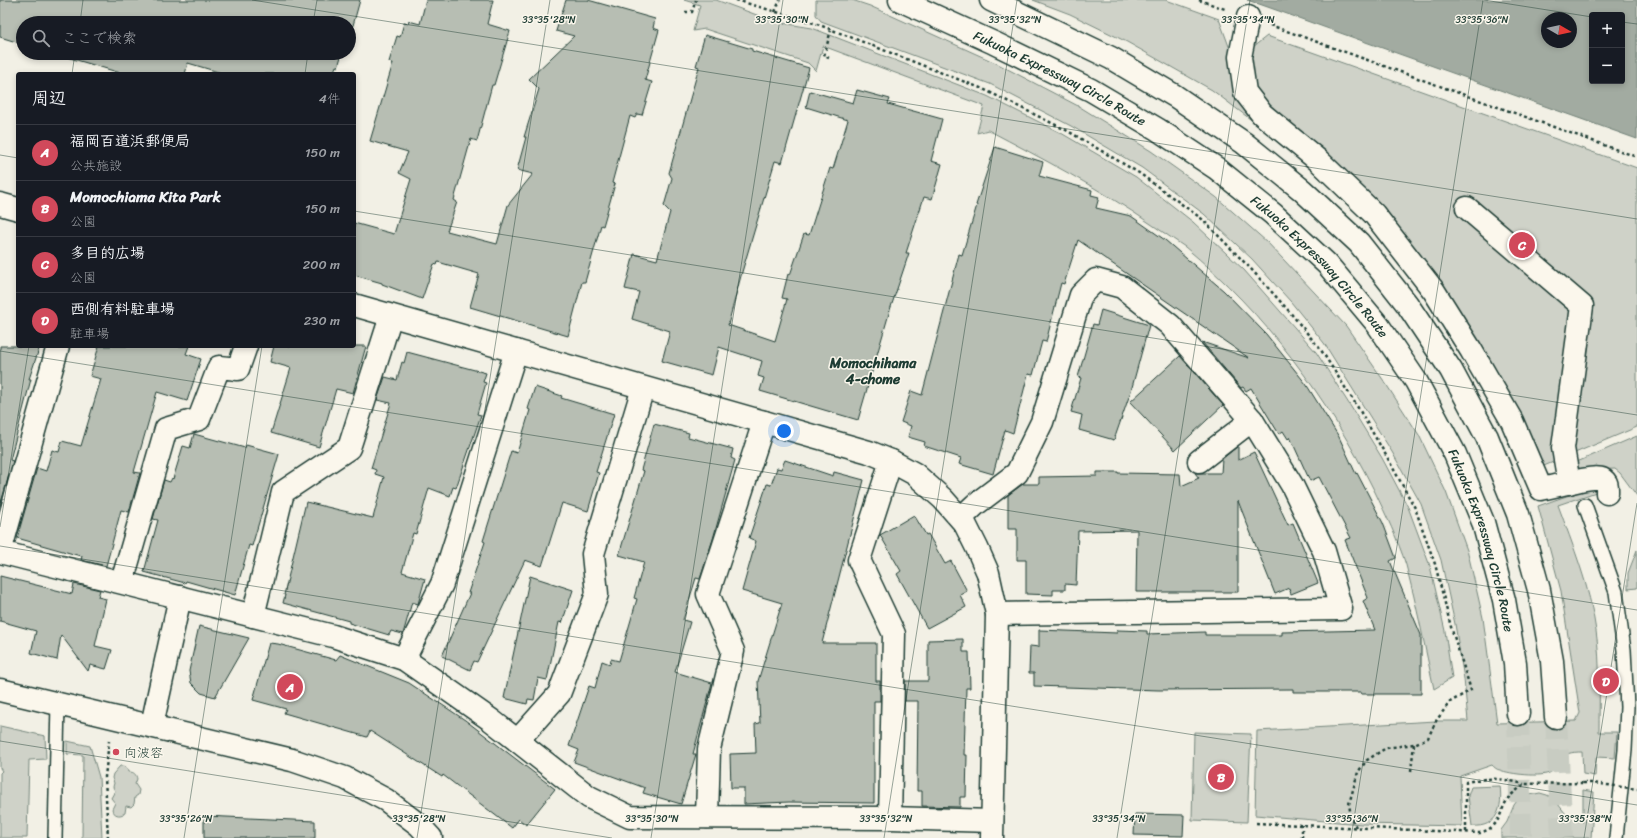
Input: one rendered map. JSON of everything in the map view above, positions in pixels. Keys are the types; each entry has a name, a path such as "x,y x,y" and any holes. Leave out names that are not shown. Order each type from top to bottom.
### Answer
{"main road":[{"name":"Fukuoka Expressway Circle Route","path":"900,0 1091,90 1157,129 1216,168 1273,214 1327,264 1378,325 1416,381 1455,454 1483,522 1504,600 1515,662 1518,714"},
{"path":"991,0 1111,58 1175,96 1244,143 1302,190 1358,244 1407,304 1451,370 1487,437 1518,514 1539,590 1552,661 1556,717"},
{"path":"1248,17 1240,57 1245,92 1262,114 1319,160 1374,214 1434,291 1471,350 1512,421 1541,489 1592,478 1603,479 1606,483 1608,493"},
{"path":"0,204 16,208"},
{"path":"1467,208 1582,306 1563,448 1569,483"},
{"path":"961,518 976,504 1017,473 1042,422 1081,295 1096,280 1122,287 1170,325 1252,420 1292,485 1324,551 1341,609 997,614"},
{"path":"57,348 0,552 333,636 404,659 518,740 589,797 630,817 890,818 992,829 997,614 988,573 961,518 943,498 915,474 891,461 869,452 356,306"},
{"path":"253,616 283,492 349,448 391,316"},
{"path":"122,582 166,428 199,419 219,367 238,369 245,348"},
{"path":"404,659 442,584 516,352"},
{"path":"518,740 559,694 597,594 593,554 643,388"},
{"path":"1199,461 1252,420"},
{"path":"707,817 709,749 733,651 708,594 764,422"},
{"path":"890,818 894,634 859,560 891,461"},
{"path":"152,725 180,597"},
{"path":"0,690 152,725 181,734 292,760 345,778 386,800 419,825 432,838"}],"lane":[{"path":"1585,505 1616,592 1624,650 1627,707 1625,750 1616,838"},
{"path":"55,838 58,703"}],"path":[{"path":"685,12 692,12 696,0"},
{"path":"736,0 831,30 983,89 1066,130 1139,173 1202,219 1251,269 1321,350 1357,406 1414,508 1435,564 1451,627 1471,690 1450,702 1436,721 1428,738 1414,744 1386,748 1366,760 1358,772 1350,804 1351,817 1356,827"},
{"path":"775,12 780,0"},
{"path":"1200,0 1637,157"},
{"path":"829,58 824,56 831,30"},
{"path":"108,838 104,777 109,742"},
{"path":"1410,772 1414,744"},
{"path":"1466,832 1466,782 1485,778 1500,778 1524,784 1593,783 1637,789"},
{"path":"1256,823 1480,833 1490,830 1496,822 1509,797 1524,784"},
{"path":"1302,825 1302,838"}],"shaded area":[{"path":"684,0 716,0 776,22 812,28 987,96 1061,133 1136,177 1193,222 1244,270 1316,352 1382,458 1408,507 1430,566 1445,631 1452,678 1434,689 1414,596 1403,556 1375,492 1357,457 1337,424 1293,359 1268,329 1242,300 1185,247 1091,186 1050,163 988,130 977,133 984,106 823,46 816,71 808,63 705,29 693,31 700,5"},
{"path":"816,0 852,0 870,6 996,63 1080,107 1151,151 1216,197 1267,242 1346,326 1419,435 1446,492 1468,553 1483,618 1497,723 1576,721 1580,713 1561,591 1538,506 1595,486 1599,491 1558,505 1590,599 1599,656 1599,732 1617,732 1615,758 1596,757 1595,776 1583,774 1582,752 1565,755 1559,759 1553,770 1547,774 1526,775 1511,773 1498,770 1492,765 1460,776 1462,826 1361,824 1255,815 1257,731 1436,721 1468,721 1464,679 1455,624 1441,560 1421,504 1392,452 1324,343 1291,302 1252,259 1204,214 1142,168 1071,126 990,84 821,21 816,15"},
{"path":"1033,0 1166,0 1219,19 1234,60 1313,167 1212,90 1127,42 1070,14"},
{"path":"1247,0 1637,0 1637,139 1262,5"},
{"path":"1267,36 1637,168 1637,427 1539,468 1520,416 1323,155 1250,86 1250,59 1253,47"},
{"path":"1637,436 1637,496 1620,473 1615,469 1582,470 1578,467 1577,462"},
{"path":"1637,550 1637,588 1628,589 1628,573"},
{"path":"0,726 45,736 46,759 29,760 27,838 0,838 0,773 2,771 0,768"},
{"path":"1194,732 1251,734 1247,822 1192,820"},
{"path":"67,741 90,746 99,777 102,838 82,838 83,755 67,754"},
{"path":"120,766 126,767 129,772 135,775 137,779 135,784 139,790 138,795 135,797 134,804 131,807 126,806 125,813 119,815 115,814 112,809 115,803 111,798 115,791 113,787 113,774"},
{"path":"1500,786 1501,794 1499,809 1493,820 1481,826 1472,826 1468,796 1471,787"},
{"path":"1583,790 1594,792 1591,838 1501,838 1501,830 1507,822 1514,805 1520,797 1540,793 1554,799 1569,818 1583,822"}],"building":[{"path":"0,0 360,0 356,16 16,16 16,42 0,37"},
{"path":"426,0 493,0 487,24 510,31 494,85 492,85 477,141 471,139 454,200 457,202 447,231 497,244 508,205 533,174 517,170 526,137 524,137 539,89 529,79 574,36 556,31 566,0 588,0 655,19 653,28 659,30 645,80 652,82 642,115 637,114 635,118 630,116 612,183 615,184 603,226 601,225 585,282 582,282 568,336 470,307 479,274 438,262 437,265 434,264 422,299 382,283 356,276 356,224 394,234 411,179 399,173 408,152 370,141 393,63 389,62 397,36 400,37 404,23 408,24 409,21 420,24"},
{"path":"705,35 809,68 782,163 775,161 728,325 775,341 787,299 782,298 788,274 790,275 804,234 809,235 830,168 833,169 848,120 806,107 810,91 853,103 857,90 890,99 888,104 942,119 931,161 942,164 932,199 924,197 906,253 909,253 890,310 858,420 760,391 764,378 758,376 762,361 719,347 712,375 662,361 670,331 632,319 639,292 625,289 634,254 657,260 670,212 664,206 672,178 669,173 699,67 696,66"},
{"path":"77,60 340,60 338,67 336,66 334,72 218,72 188,63 186,72 117,72"},
{"path":"995,147 1043,162 1039,176 1092,190 1091,195 1099,197 1096,208 1131,216 1165,240 1224,291 1266,334 1306,384 1339,437 1356,474 1357,473 1383,523 1396,558 1390,561 1421,635 1421,694 1293,692 1293,689 1159,690 1034,686 1034,673 1029,673 1030,646 1039,647 1039,630 1117,633 1117,630 1147,631 1147,634 1205,632 1205,635 1282,635 1282,632 1375,630 1363,601 1368,598 1345,540 1351,538 1319,477 1310,481 1290,437 1288,439 1283,431 1279,434 1251,388 1246,391 1243,387 1241,388 1202,342 1249,358 1078,240 1064,284 1061,283 1046,342 1042,341 1033,375 1028,374 1013,433 1005,430 993,474 959,464 961,458 924,446 925,442 908,437 911,426 901,422 911,391 922,395 959,254 962,255 976,205"},
{"path":"1101,310 1149,325 1131,391 1114,440 1079,430 1082,415 1071,412 1081,378 1078,377 1093,324 1097,325"},
{"path":"0,346 39,348 29,379 31,379 10,460 13,461 0,506"},
{"path":"356,346 366,346 353,393 336,389 319,447 271,433 291,368 270,362 274,348 356,348"},
{"path":"98,348 188,348 186,354 201,359 187,401 157,392 134,472 140,473 129,512 121,510 106,566 81,560 82,556 17,538 37,468 46,471 52,450 59,452 62,441 81,446 101,379 90,376"},
{"path":"407,352 486,373 483,382 486,383 477,414 481,415 456,488 453,487 450,496 429,488 416,534 413,533 402,572 425,579 418,604 412,602 403,634 391,631 389,635 349,623 349,621 283,603 306,502 373,518 384,477 375,474 376,470 371,468 391,403 377,400 385,377 397,380 402,362 404,363"},
{"path":"1180,356 1223,405 1175,450 1130,402"},
{"path":"535,387 562,396 561,398 614,414 596,472 599,473 588,511 562,503 542,566 525,560 477,662 474,661 470,670 442,656 470,593 468,593 485,542 483,541 511,451 517,453 530,410 528,409"},
{"path":"654,424 689,433 688,437 733,449 731,458 735,460 700,579 696,578 683,620 690,622 675,672 712,683 693,754 696,754 681,804 643,793 645,788 574,762 579,750 569,746 589,686 595,688 602,661 610,664 611,659 619,661 637,599 634,598 644,562 619,555 644,471 641,470"},
{"path":"194,434 245,448 246,445 279,454 252,546 249,545 235,595 186,581 185,583 144,572 158,520 153,519 164,480 170,482 172,478 173,479 183,446 190,448"},
{"path":"1238,446 1238,460 1254,452 1288,525 1293,523 1318,583 1291,594 1289,588 1275,594 1238,501 1238,592 1136,592 1137,530 1078,531 1076,585 1065,584 1065,590 1053,590 1053,595 1026,594 1026,560 1017,560 1017,529 1008,529 1008,495 1023,484 1039,484 1039,477 1097,476 1097,472 1118,472 1180,474 1181,486 1199,478 1195,473 1221,473 1222,459"},
{"path":"785,460 833,476 834,472 864,480 822,643 876,643 876,681 880,681 880,701 874,701 874,803 789,802 744,804 744,788 731,788 730,754 756,753 755,724 760,723 758,681 782,603 742,591 756,541 749,538 767,484 771,485 777,468 781,469"},
{"path":"914,515 926,535 928,534 945,564 951,561 967,591 960,595 966,607 927,628 897,574 901,571 880,535"},
{"path":"0,576 72,594 74,584 100,590 98,597 106,599 95,646 112,650 106,669 90,665 88,671 61,635 57,660 31,653 36,631 0,621"},
{"path":"530,576 573,590 562,623 559,622 547,680 538,678 534,700 528,699 527,704 504,698"},
{"path":"199,626 249,638 215,697 201,693 191,683 189,671"},
{"path":"963,639 963,652 969,652 970,688 966,688 964,755 967,755 966,797 960,797 960,807 922,806 922,791 917,791 918,701 905,701 905,681 928,681 928,640"},
{"path":"269,643 278,644 336,660 340,655 409,683 465,720 555,789 526,825 519,819 512,828 443,775 442,777 370,731 367,737 284,713 286,709 253,700"},
{"path":"1135,814 1184,815 1183,836 1134,835"},
{"path":"204,816 315,821 315,838 204,838"}],"tunnel":[{"path":"1518,714 1521,838"},
{"path":"1556,717 1562,838"}],"place":[{"name":"多目的広場","path":"1522,245"},
{"name":"西側有料駐車場","path":"1606,681"},
{"name":"福岡百道浜郵便局","path":"290,687"},
{"name":"向波容","path":"116,752"},
{"name":"Momochiama Kita Park","path":"1221,777"}],"district":[{"name":"Momochihama 4-chome","path":"873,372"}]}
